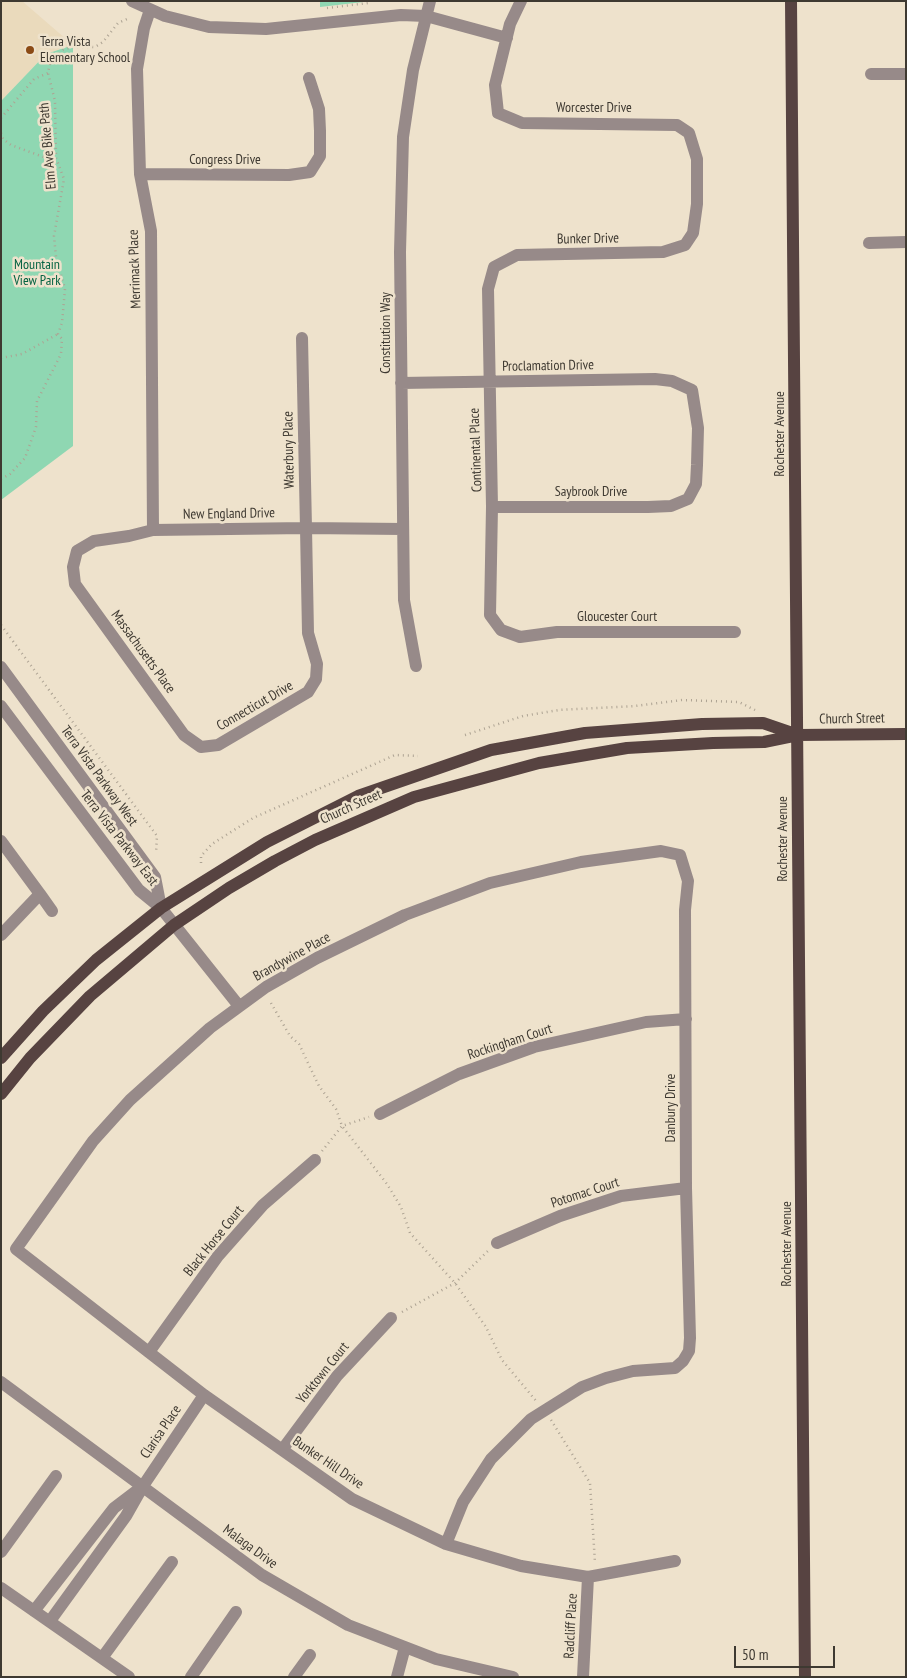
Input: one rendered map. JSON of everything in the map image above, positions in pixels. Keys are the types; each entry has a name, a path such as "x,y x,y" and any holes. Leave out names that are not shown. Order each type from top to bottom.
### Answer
{"main road":[{"name":"Rochester Avenue","path":"792,1 805,1677"},
{"name":"Church Street","path":"1,1058 43,1011 96,960 161,908 267,842 358,796 491,750 586,733 702,724 763,723 798,735"},
{"name":"Church Street","path":"1,1094 30,1058 90,996 174,925 228,888 275,860 414,796 520,767 596,753 648,747 764,742 798,735 906,734"}],"street":[{"path":"132,1 150,10 209,27 266,29 385,15 426,16 506,38 510,24 521,1"},
{"name":"Constitution Way","path":"416,666 404,600 400,252 403,137 413,70 430,1"},
{"name":"Merrimack Place","path":"150,10 144,28 137,69 140,174 151,231 153,530"},
{"name":"Worcester Drive","path":"506,38 495,85 498,113 522,122 663,124 677,126 689,133 697,159 697,204 693,233 685,245"},
{"path":"871,74 906,74"},
{"name":"Congress Drive","path":"140,174 289,175 310,172 320,156 320,139 319,109 309,78"},
{"path":"869,243 906,242"},
{"name":"Bunker Drive","path":"494,267 517,255 663,252 685,245"},
{"name":"Continental Place","path":"494,267 488,289 492,507 490,616 501,630"},
{"name":"Waterbury Place","path":"302,338 308,633 317,664 316,679"},
{"name":"Proclamation Drive","path":"401,383 655,379 672,381 692,390 698,428 696,484 688,499"},
{"name":"Saybrook Drive","path":"492,507 648,507 671,506 688,499"},
{"name":"New England Drive","path":"73,567 77,550 94,541 153,530 402,529"},
{"name":"Massachusetts Place","path":"73,567 75,584 184,735 201,748"},
{"name":"Gloucester Court","path":"501,630 520,637 557,632 735,632"},
{"name":"Terra Vista Parkway West","path":"1,667 155,877 161,908"},
{"name":"Connecticut Drive","path":"201,748 218,745 308,692 316,679"},
{"name":"Terra Vista Parkway East","path":"1,706 139,890 161,908 239,1006"},
{"path":"1,841 52,911"},
{"name":"Brandywine Place","path":"16,1249 93,1141 130,1100 210,1028 266,987 317,958 405,915 490,883 581,862 660,851 680,855"},
{"name":"Danbury Drive","path":"545,1411 582,1388 606,1378 633,1372 675,1368 683,1361 688,1351 690,1338 686,1188 685,910 688,881 685,866 680,855"},
{"path":"1,935 40,894"},
{"name":"Rockingham Court","path":"380,1114 459,1074 534,1047 646,1022 686,1019"},
{"name":"Black Horse Court","path":"149,1352 218,1256 263,1205 315,1160"},
{"name":"Potomac Court","path":"497,1243 560,1216 621,1196 686,1188"},
{"name":"Bunker Hill Drive","path":"16,1249 204,1394 352,1499 446,1544 521,1566 592,1576 675,1561"},
{"name":"Yorktown Court","path":"282,1450 337,1376 391,1318"},
{"name":"Malaga Drive","path":"1,1382 262,1575 348,1625 436,1659 513,1677"},
{"name":"Clarisa Place","path":"50,1621 126,1516 143,1486 204,1394"},
{"path":"446,1544 463,1502 491,1459 531,1419 545,1411"},
{"path":"1,1552 56,1476"},
{"path":"34,1611 114,1508 143,1486"},
{"path":"102,1658 172,1562"},
{"name":"Radcliff Place","path":"583,1677 592,1576"},
{"path":"1,1588 129,1677"},
{"path":"191,1677 236,1612"},
{"path":"396,1677 405,1647"},
{"path":"294,1677 310,1656"}],"path":[{"path":"319,9 367,2"},
{"path":"1,118 4,112 34,79 48,73 55,56 63,50 72,47 95,46 103,42 118,23 127,19"},
{"name":"Elm Ave Bike Path","path":"1,479 10,474 25,458 36,427 37,401 62,354 62,339 58,334 66,294 55,251 57,214 64,186 62,170 56,158 55,101 48,73"},
{"path":"1,134 12,145 49,160 56,158"},
{"path":"1,358 22,354 49,337 58,334"},
{"path":"1,625 158,836 156,853"},
{"path":"465,735 522,716 559,710 634,706 682,700 739,702 755,710"},
{"path":"201,863 201,856 212,844 253,818 395,755 418,756"},
{"path":"272,1003 290,1036 299,1044 315,1080 336,1109 342,1126 387,1184 401,1207 410,1233 454,1283 486,1327 502,1360 545,1411 565,1439 590,1483 592,1576"},
{"path":"315,1160 342,1126 380,1114"},
{"path":"391,1318 454,1283 497,1243"}],"shaded area":[{"name":"Terra Vista Elementary School","path":"1,1 22,1 73,45 46,54 1,101"}],"green space":[{"path":"320,1 372,1 320,7"},
{"name":"Mountain View Park","path":"73,45 73,446 1,500 1,101 46,54"}],"place":[{"name":"Terra Vista Elementary School","path":"30,50"}]}
